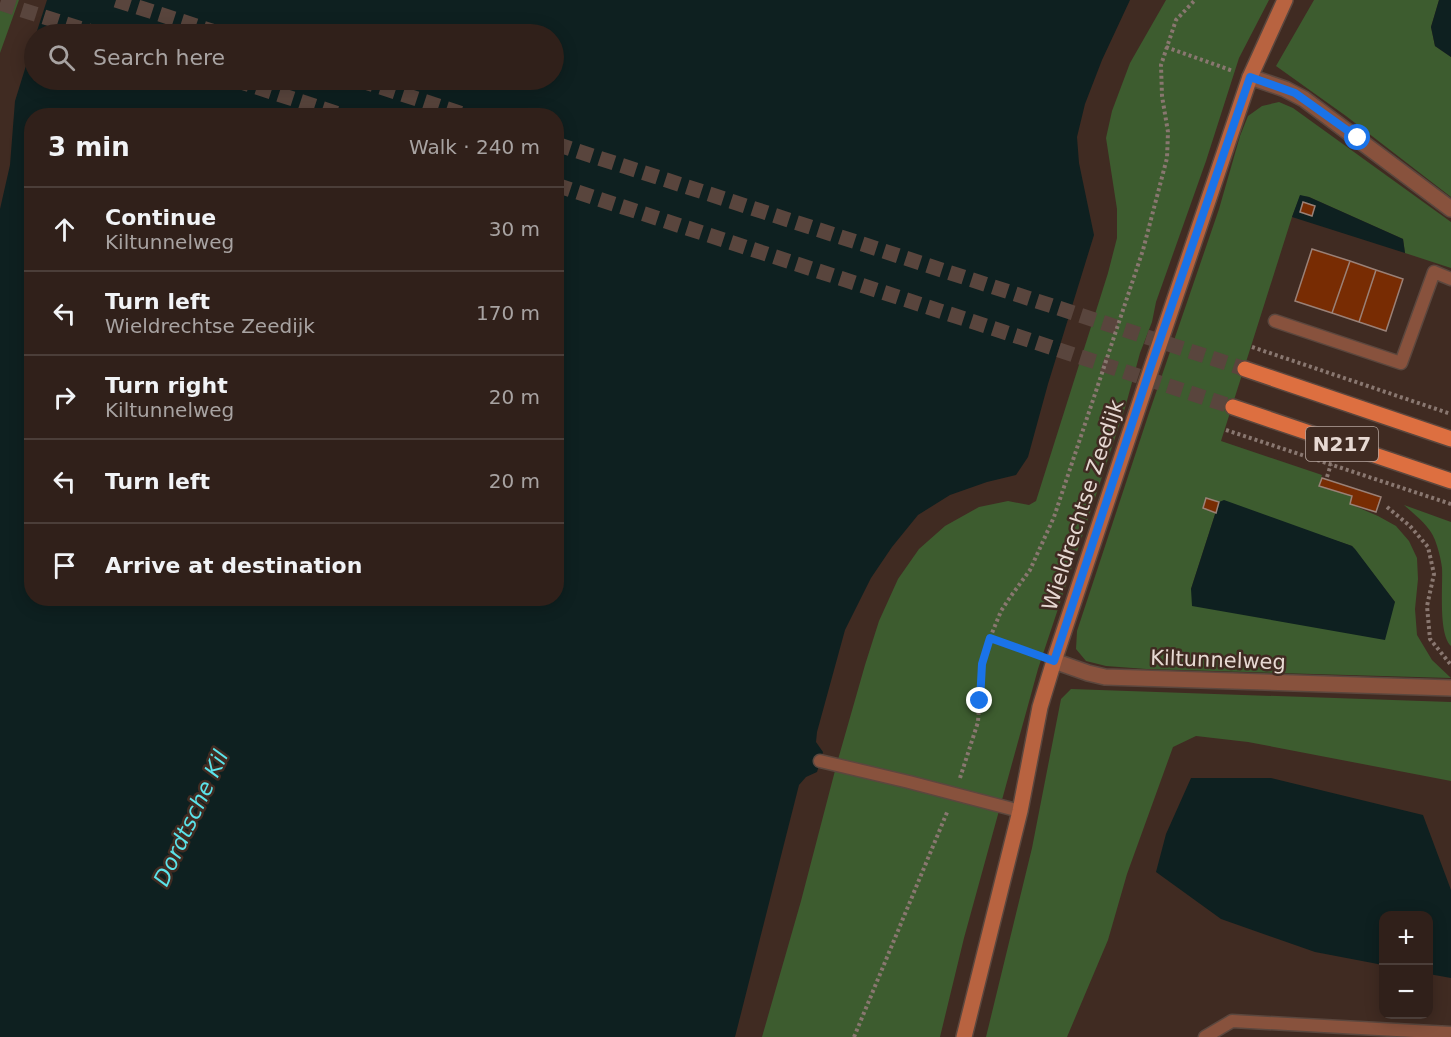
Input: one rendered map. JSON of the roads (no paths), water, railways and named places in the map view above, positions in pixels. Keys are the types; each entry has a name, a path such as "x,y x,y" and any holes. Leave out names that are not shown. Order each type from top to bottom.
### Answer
{"main road":[{"name":"N217","path":"1245,369 1451,439"},
{"name":"N217","path":"1233,407 1451,481"}],"street":[{"name":"Wieldrechtse Zeedijk","path":"964,1037 1020,811 1040,707 1054,661 1250,77 1285,0"},
{"path":"1250,77 1295,93 1305,99 1451,209"},
{"name":"Kiltunnelweg","path":"1054,661 1105,677 1451,688"}],"lane":[{"path":"1275,321 1401,363 1434,272 1451,279"},
{"path":"820,761 1020,811"},
{"path":"1205,1037 1232,1021 1451,1033"}],"water":[{"name":"Dordtsche Kil","path":"47,0 1130,0 1102,60 1085,104 1077,137 1079,163 1094,235 1028,457 1016,475 950,495 918,515 871,578 845,630 817,732 816,742 823,752 817,772 806,777 799,785 735,1037 0,1037 0,209 10,165 15,101 24,72 24,90 564,90 564,24 39,24"},
{"path":"1439,0 1451,0 1451,57 1435,46 1431,27"},
{"path":"1300,195 1403,239 1405,253 1292,217"},
{"path":"1224,500 1352,546 1395,602 1385,640 1192,606 1191,589 1219,502"},
{"path":"1191,778 1271,778 1423,815 1451,890 1451,978 1433,975 1433,911 1379,911 1379,964 1315,952 1221,919 1156,872 1166,834"}],"tunnel":[{"path":"116,0 190,24"},
{"path":"0,3 66,24"},
{"path":"266,90 321,108"},
{"path":"390,90 445,108"},
{"path":"564,147 1245,369"},
{"path":"564,188 1233,407"}]}
